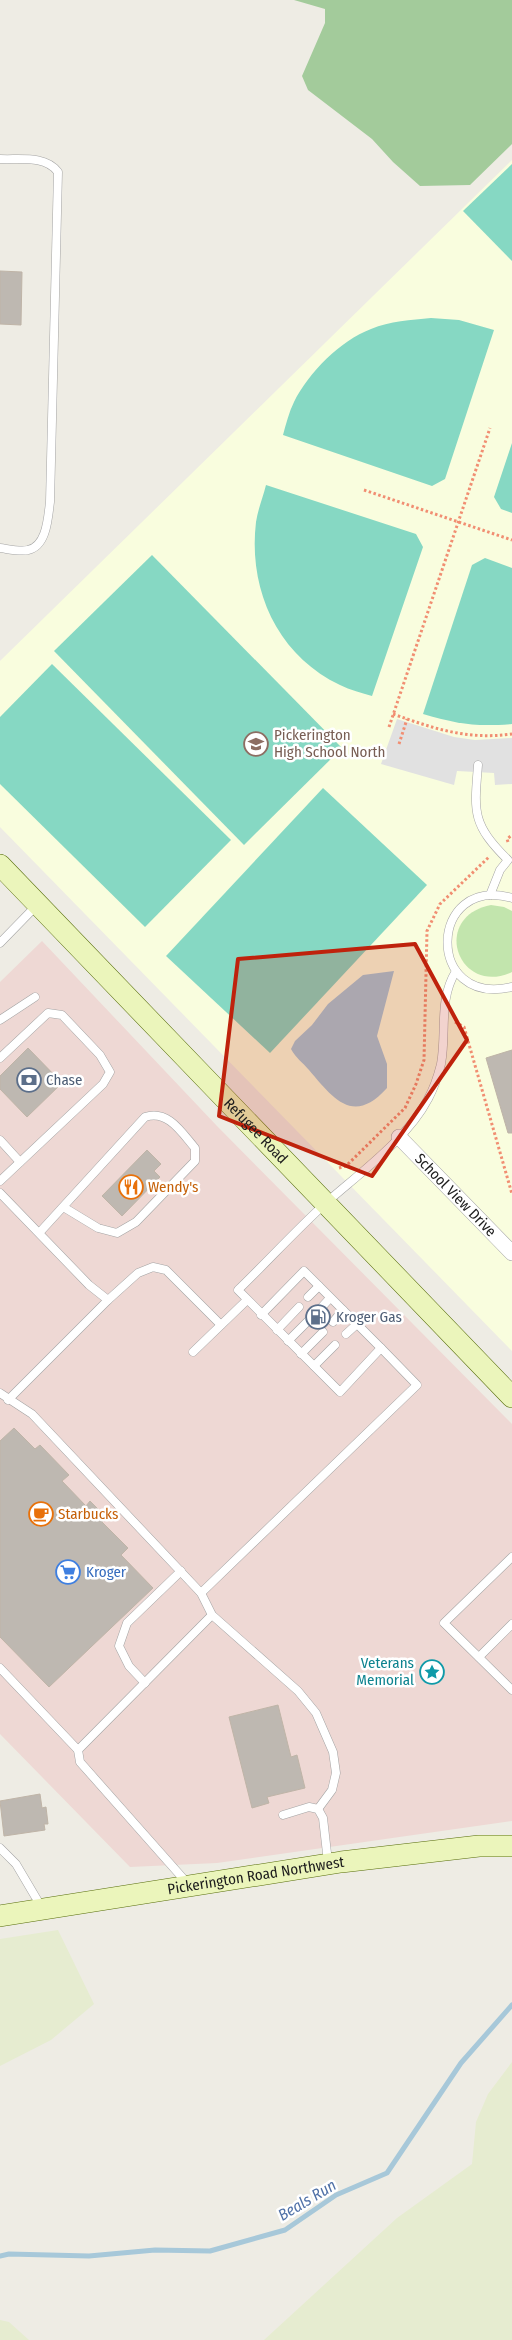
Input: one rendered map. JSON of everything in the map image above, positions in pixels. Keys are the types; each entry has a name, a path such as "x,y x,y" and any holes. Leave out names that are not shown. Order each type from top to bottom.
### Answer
{"main road":[{"name":"Refugee Road","path":"0,865 512,1397"},
{"name":"Pickerington Road Northwest","path":"0,1916 328,1864 479,1846 512,1846"}],"street":[{"name":"School View Drive","path":"399,1136 512,1253"}],"lane":[{"path":"0,159 44,161 52,165 58,172 50,502 46,529 38,544 28,550 0,548"},
{"path":"478,764 475,804 478,820 484,834 497,849 511,860 494,881 490,895"},
{"path":"512,898 499,894 468,902 456,912 449,926 447,950 456,971 468,982 482,989 498,990 512,987"},
{"path":"0,943 38,904"},
{"path":"381,1348 340,1392 238,1290 399,1136 418,1114 436,1081 443,1044 442,1013 450,981 456,971"},
{"path":"0,1020 34,997"},
{"path":"0,1058 48,1013 62,1015 100,1055 110,1072 103,1084 0,1181"},
{"path":"40,1232 64,1208 145,1116 153,1114 166,1117 195,1148 195,1160 136,1222 116,1233 98,1228 64,1208"},
{"path":"0,1140 20,1162"},
{"path":"0,1193 40,1232 89,1285 108,1300"},
{"path":"8,1400 108,1300 138,1273 153,1267 166,1270 221,1325"},
{"path":"201,1593 417,1385 304,1271 261,1315"},
{"path":"308,1297 319,1286"},
{"path":"320,1308 330,1298"},
{"path":"193,1352 247,1300"},
{"path":"276,1330 298,1307"},
{"path":"333,1322 343,1310"},
{"path":"288,1341 310,1319"},
{"path":"346,1334 356,1324"},
{"path":"301,1354 323,1332"},
{"path":"314,1366 335,1345"},
{"path":"0,1393 32,1414 201,1593 212,1615 298,1691 316,1713 332,1752 336,1773 332,1790 318,1809"},
{"path":"512,1557 444,1623 512,1690"},
{"path":"145,1683 129,1666 118,1646 122,1633 127,1623 181,1571"},
{"path":"78,1750 212,1615"},
{"path":"479,1657 512,1624"},
{"path":"0,1668 78,1750 80,1762 190,1886"},
{"path":"283,1814 309,1807 318,1809 324,1818 328,1864"},
{"path":"0,1848 16,1864 43,1910"}],"path":[{"path":"389,727 490,428"},
{"path":"364,490 512,540"},
{"path":"394,714 462,735 478,737 512,734"},
{"path":"399,744 407,719"},
{"path":"339,1168 346,1166 405,1108 424,1060 427,931 440,904 507,839"},
{"path":"442,1013 464,1027 512,1194"}],"highlighted area":[{"path":"415,944 467,1040 372,1176 219,1116 238,959"}],"shaded area":[{"name":"Pickerington High School North","path":"512,160 512,1351 0,827 0,661"},
{"path":"397,719 454,737 475,740 512,738 512,784 495,785 494,773 457,771 454,785 381,764"},
{"path":"42,941 217,1126 512,1424 512,1821 217,1863 130,1867 0,1734 0,982"},
{"path":"58,1930 94,2004 51,2040 0,2066 0,1939"},
{"path":"512,2062 512,2340 264,2340 397,2218 472,2164 476,2122 488,2094"},
{"path":"0,2320 9,2322 29,2340 0,2340"}],"green space":[{"path":"294,0 512,0 512,144 470,185 420,186 393,162 372,139 308,90 302,76 325,23 325,9"},
{"path":"512,164 512,261 463,211"},
{"path":"431,318 459,320 494,330 445,479 432,486 283,435 294,402 300,391 317,369 337,349 359,334 378,326 401,321"},
{"path":"512,443 512,513 501,509 494,497"},
{"path":"266,485 416,534 423,547 372,696 344,687 318,672 299,656 284,638 271,617 262,595 257,572 255,547 256,522"},
{"path":"152,555 342,748 244,845 54,651"},
{"path":"485,558 512,568 512,724 467,724 423,714 472,565"},
{"path":"52,664 231,840 145,927 0,784 0,717"},
{"path":"323,788 427,885 270,1053 166,956"},
{"path":"491,905 504,907 512,911 512,972 493,977 477,974 466,965 458,952 457,938 461,924 472,912"}],"water":[{"path":"394,971 377,1036 387,1064 387,1088 375,1099 364,1105 344,1104 327,1090 291,1049 295,1041 312,1025 328,1004 363,975"}],"building":[{"path":"0,271 22,272 21,325 0,324"},
{"name":"Chase","path":"28,1048 62,1083 27,1117 0,1089 0,1076"},
{"path":"512,1050 512,1133 508,1133 486,1058"},
{"name":"Wendy's","path":"147,1150 161,1164 154,1171 160,1177 122,1216 102,1196"},
{"name":"Kroger","path":"14,1428 35,1449 40,1445 69,1475 62,1481 86,1506 90,1501 105,1516 102,1522 128,1548 121,1555 153,1588 49,1687 0,1637 0,1441"},
{"path":"278,1705 291,1757 297,1755 305,1788 267,1797 269,1803 252,1808 229,1717"},
{"path":"40,1794 42,1808 46,1807 48,1824 44,1824 45,1830 4,1836 0,1801"}],"waterway":[{"name":"Beals Run","path":"0,2256 9,2254 89,2256 155,2250 210,2251 285,2230 336,2195 387,2173 461,2063 512,2005"}],"place":[{"name":"Pickerington High School North","path":"256,744"},
{"name":"Chase","path":"29,1080"},
{"name":"Wendy's","path":"131,1187"},
{"name":"Kroger Gas","path":"318,1317"},
{"name":"Starbucks","path":"41,1514"},
{"name":"Kroger","path":"68,1572"},
{"name":"Veterans Memorial","path":"432,1672"}]}
